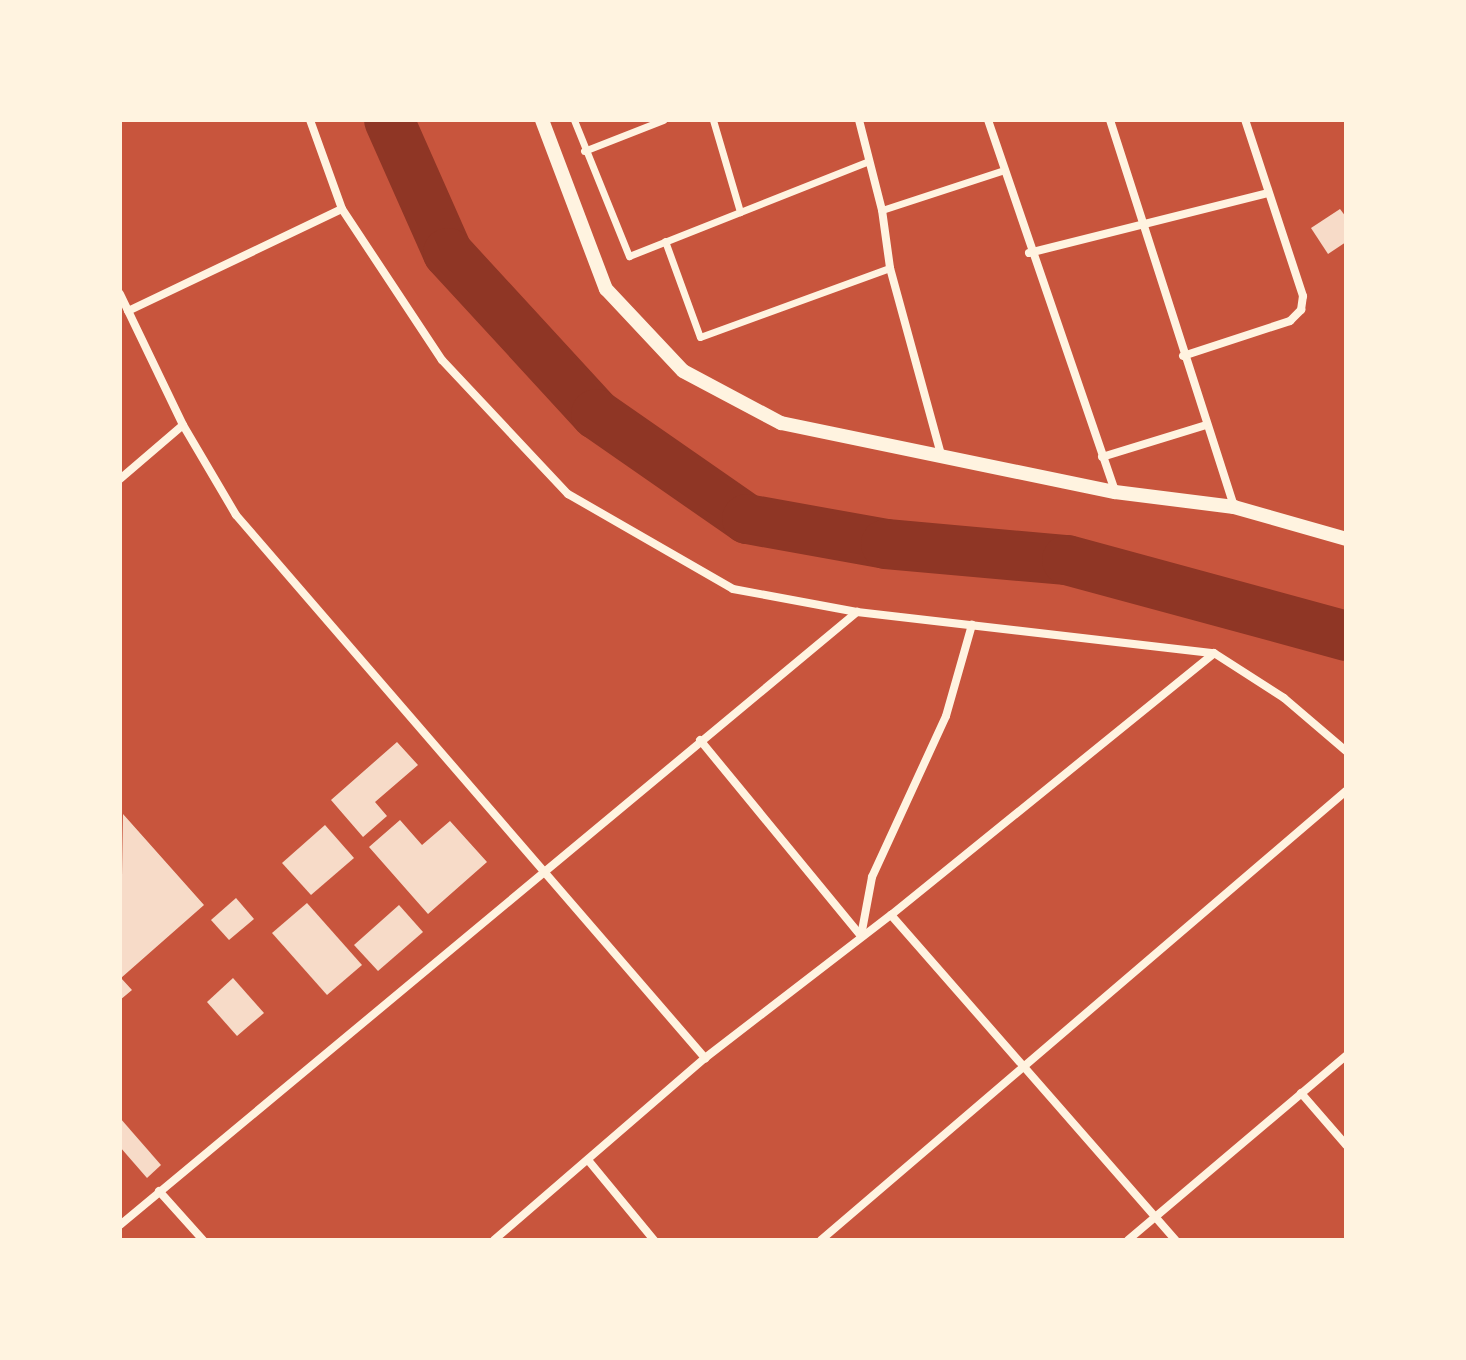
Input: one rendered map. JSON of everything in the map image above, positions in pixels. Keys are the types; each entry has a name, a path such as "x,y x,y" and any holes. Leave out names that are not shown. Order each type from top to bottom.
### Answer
{"street":[{"path":"310,120 342,209 442,360 568,494 733,589 857,612 1214,653 1284,698 1346,751"},
{"path":"542,120 606,289 683,371 781,423 942,459 1115,492 1234,507 1346,539"},
{"path":"574,120 629,256 867,162"},
{"path":"584,151 663,120"},
{"path":"713,120 740,212"},
{"path":"859,120 867,162 882,210 890,268 942,459"},
{"path":"988,120 1001,171 1115,492"},
{"path":"1110,120 1144,221 1183,356 1234,507"},
{"path":"1183,356 1290,321 1301,310 1303,296 1245,120"},
{"path":"882,210 1001,171"},
{"path":"1029,253 1144,221 1268,193"},
{"path":"128,311 342,209"},
{"path":"665,241 700,337 890,268"},
{"path":"120,294 183,425 236,515 705,1058"},
{"path":"120,479 183,425"},
{"path":"1102,457 1206,425"},
{"path":"120,1225 546,874 700,740 857,612"},
{"path":"861,936 872,877 946,716 972,625"},
{"path":"494,1240 705,1058 891,915 1214,653"},
{"path":"700,740 861,936"},
{"path":"821,1240 1027,1067 1346,791"},
{"path":"891,915 1176,1240"},
{"path":"1128,1240 1346,1056"},
{"path":"1301,1093 1346,1145"},
{"path":"588,1160 654,1240"},
{"path":"159,1191 203,1240"}],"building":[{"path":"1340,209 1346,217 1346,242 1328,254 1311,228"},
{"path":"397,742 418,765 375,802 387,816 363,837 331,800"},
{"path":"123,814 204,905 121,978 132,990 120,1000"},
{"path":"400,820 422,845 450,821 487,862 428,914 369,847"},
{"path":"325,825 354,858 311,895 282,863"},
{"path":"236,898 254,919 229,940 211,920"},
{"path":"307,903 362,965 327,995 272,933"},
{"path":"399,905 423,932 378,971 354,945"},
{"path":"233,978 264,1013 237,1036 207,1002"},
{"path":"120,1118 161,1165 147,1178 120,1147"}],"waterway":[{"path":"389,120 448,253 596,414 747,519 886,544 1067,560 1346,636"}]}
